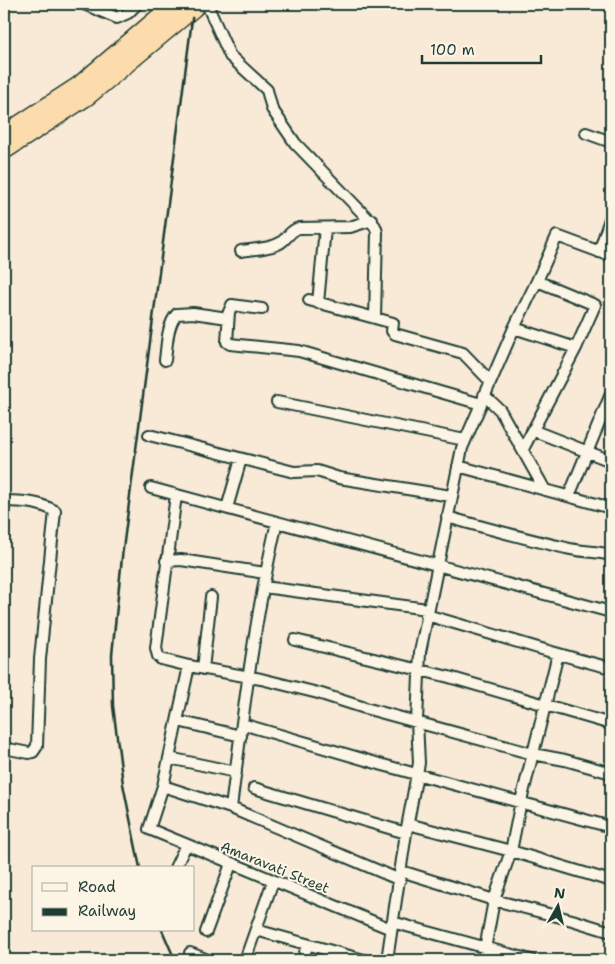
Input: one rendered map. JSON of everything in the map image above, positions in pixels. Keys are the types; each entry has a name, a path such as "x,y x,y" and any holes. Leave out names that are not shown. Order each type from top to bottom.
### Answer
{"highway":[{"path":"4,135 79,86 176,4"},
{"path":"4,150 87,96 200,5"}],"street":[{"path":"84,4 117,18 128,13 137,4"},
{"path":"200,5 209,9 230,56 266,90 272,109 295,144 372,220 377,232 375,318"},
{"path":"586,133 611,142"},
{"path":"599,252 611,216"},
{"path":"240,251 274,246 284,240 294,229 350,227 372,220"},
{"path":"324,228 314,301 393,324 392,331 395,334 463,353 490,381"},
{"path":"387,960 407,828 418,774 417,721 420,652 451,496 465,440 557,236 611,256"},
{"path":"523,449 576,348 595,305 537,282"},
{"path":"262,309 232,305 228,318 226,339 230,344 298,352 483,400 500,410 545,490"},
{"path":"165,360 170,326 177,314 193,313 228,318"},
{"path":"514,328 576,348"},
{"path":"569,496 608,409 611,394"},
{"path":"277,402 465,440"},
{"path":"532,430 611,461"},
{"path":"149,435 294,472 317,471 339,478 451,496"},
{"path":"227,508 241,459"},
{"path":"458,466 611,508"},
{"path":"151,488 611,612"},
{"path":"176,495 156,648 161,659 203,669 261,679 318,693 365,708 533,754 565,760 611,773"},
{"path":"4,501 36,503 55,511 40,659 37,746 33,752 29,753 4,748"},
{"path":"447,517 533,541 575,550 601,552 611,556"},
{"path":"231,808 248,678 265,573 277,522"},
{"path":"166,561 181,560 265,573"},
{"path":"264,588 427,612 558,654 611,668"},
{"path":"203,669 212,597"},
{"path":"296,640 419,670 611,724"},
{"path":"483,960 494,900 511,850 521,801 558,654"},
{"path":"189,666 163,786 231,808 400,876 572,920 611,932"},
{"path":"178,721 241,736"},
{"path":"242,724 611,827"},
{"path":"168,758 236,772"},
{"name":"Amaravati Street","path":"163,786 149,829 273,881 392,926 530,960"},
{"path":"254,788 407,828 511,850 611,881"},
{"path":"176,866 186,845"},
{"path":"206,932 231,864"},
{"path":"245,960 273,881"},
{"path":"256,930 364,960"},
{"path":"303,960 307,944"},
{"path":"190,952 208,960"}],"railway":[{"path":"140,866 123,784 113,706 112,655 122,557 194,4"},
{"path":"163,932 175,960"}]}
